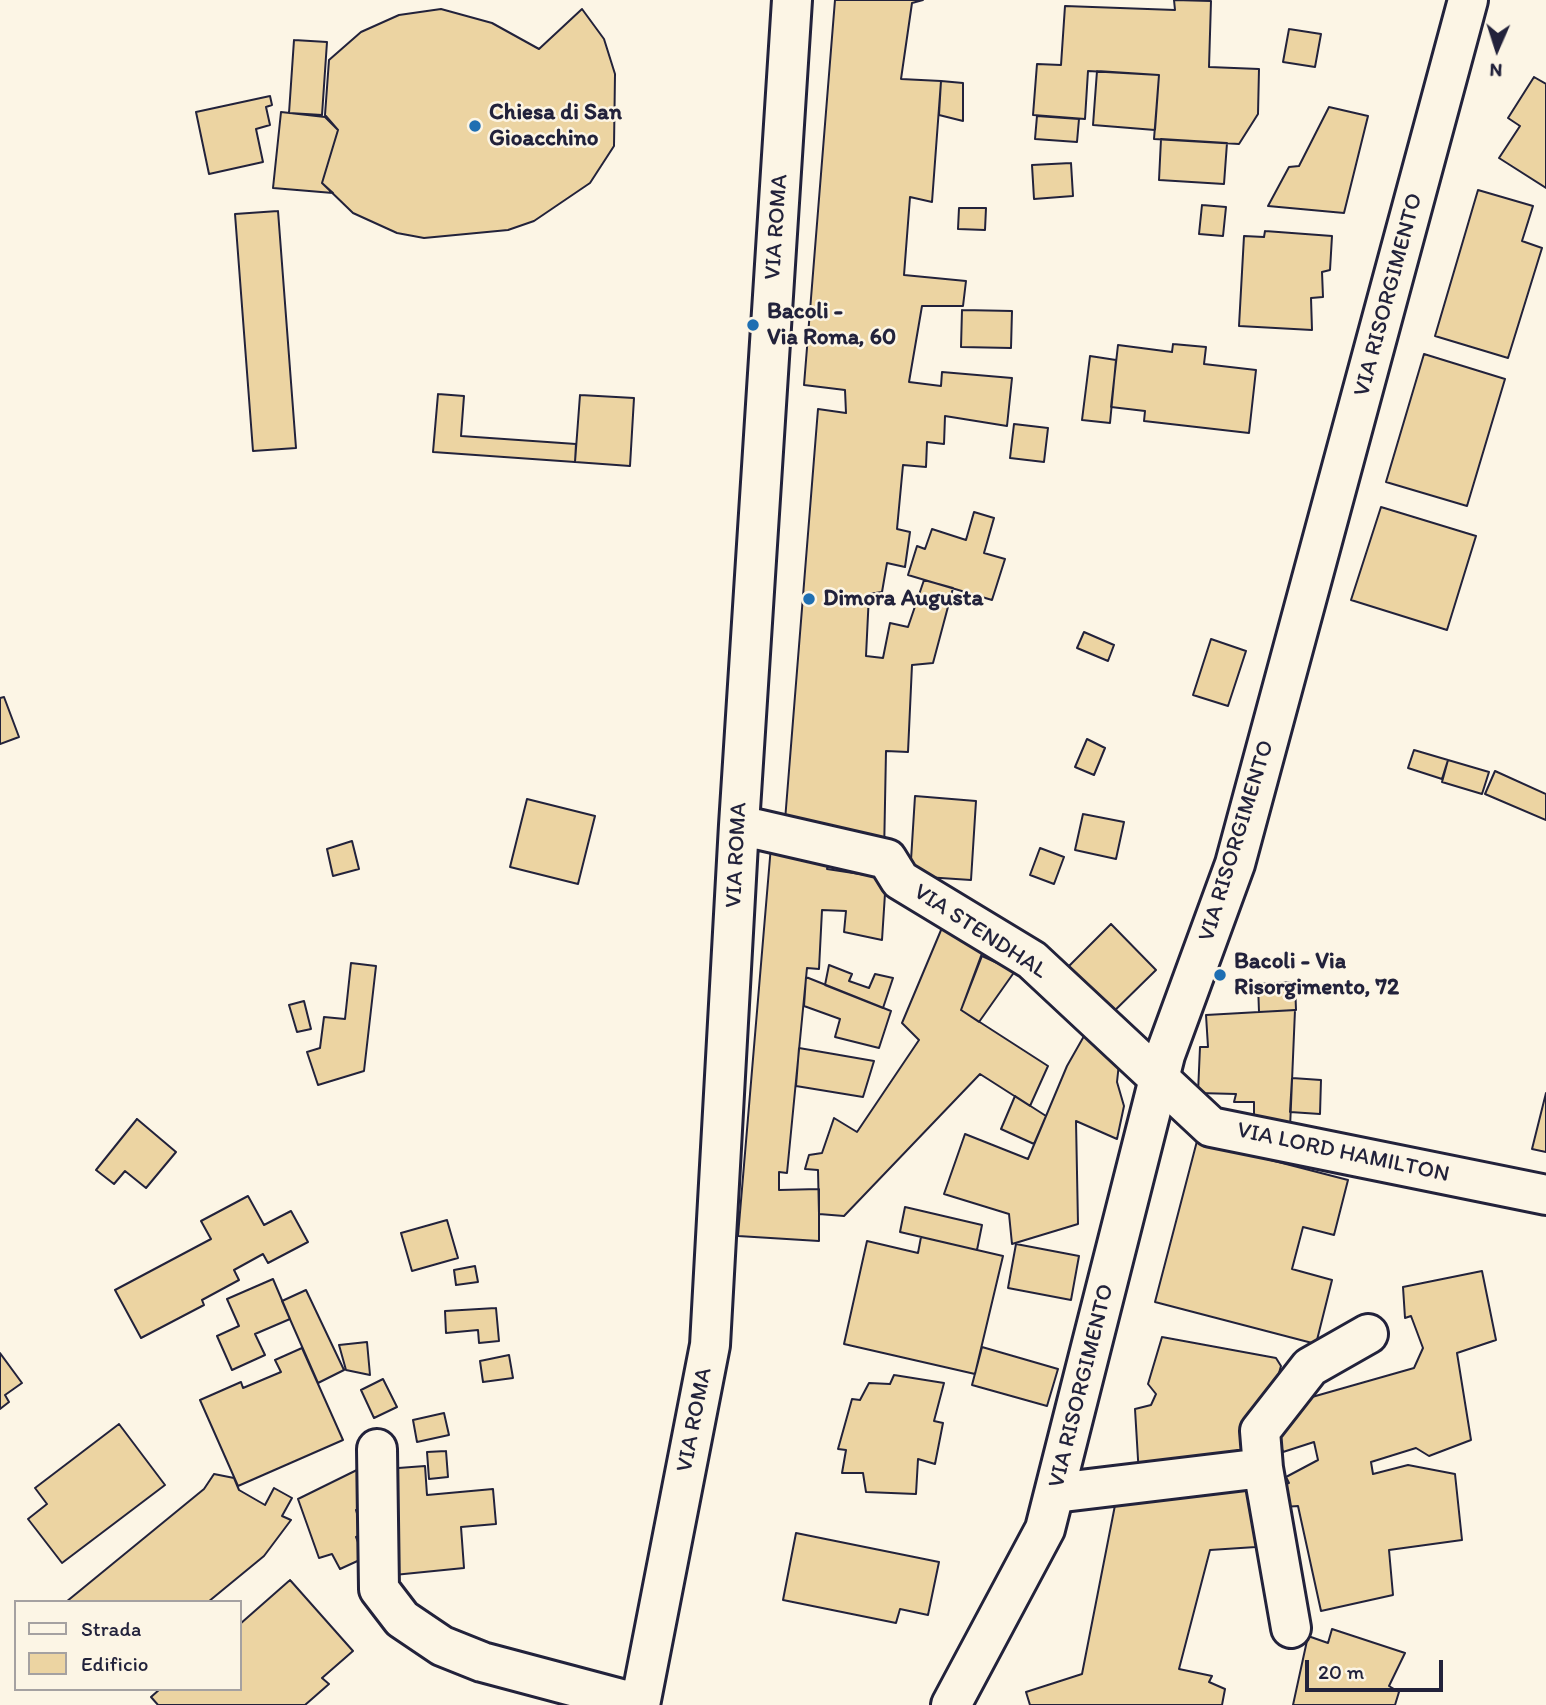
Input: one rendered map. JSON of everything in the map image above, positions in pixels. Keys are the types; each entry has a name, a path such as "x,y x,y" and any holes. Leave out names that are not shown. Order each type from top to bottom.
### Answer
{"street":[{"name":"VIA ROMA","path":"640,1704 710,1345 739,825 792,0"},
{"name":"VIA RISORGIMENTO","path":"951,1705 1045,1529 1160,1076 1235,864 1468,0"},
{"name":"VIA STENDHAL","path":"739,825 887,859 900,880 1032,960 1160,1076"},
{"name":"VIA LORD HAMILTON","path":"1160,1076 1211,1126 1546,1195"},
{"path":"1291,1628 1263,1468 1260,1431 1310,1367 1368,1334"},
{"path":"377,1449 379,1589 401,1619 442,1646 482,1662 640,1704"},
{"path":"1055,1493 1263,1468"}],"building":[{"path":"835,0 923,0 912,3 901,79 941,81 932,202 910,197 904,275 966,281 963,306 922,306 909,382 941,386 942,372 1012,378 1007,426 945,416 944,444 927,442 926,467 903,465 897,529 910,532 905,567 887,563 882,592 869,594 866,656 883,658 890,623 908,627 924,580 953,588 933,663 912,665 908,752 886,751 884,855 784,833 818,409 846,413 845,390 804,385"},
{"path":"1174,0 1211,1 1209,67 1259,69 1258,114 1239,144 1154,139 1159,75 1088,71 1085,119 1033,115 1037,64 1061,65 1065,6 1175,10"},
{"name":"Chiesa di San Gioacchino","path":"441,9 492,23 539,49 582,9 604,39 615,74 614,146 590,183 534,221 508,230 424,238 397,233 353,213 322,183 338,130 325,115 329,60 361,32 399,15"},
{"path":"1289,29 1321,34 1315,67 1283,62"},
{"path":"294,40 327,42 322,115 289,113"},
{"path":"1097,71 1159,75 1155,130 1093,125"},
{"path":"1534,77 1546,84 1546,188 1499,158 1520,126 1508,118"},
{"path":"941,81 963,83 963,121 939,115"},
{"path":"270,96 272,105 266,107 270,125 256,129 263,162 209,174 196,112"},
{"path":"1329,107 1368,116 1344,213 1268,206 1289,167 1299,166"},
{"path":"281,112 325,117 338,130 322,183 333,193 273,188"},
{"path":"1037,116 1079,119 1077,142 1035,139"},
{"path":"1161,139 1227,143 1224,184 1159,180"},
{"path":"1071,163 1073,196 1034,199 1032,165"},
{"path":"1478,190 1533,206 1522,241 1542,248 1508,358 1435,336"},
{"path":"1202,205 1226,207 1223,236 1199,234"},
{"path":"959,208 986,208 985,230 958,229"},
{"path":"278,211 296,448 253,451 235,214"},
{"path":"1265,231 1332,236 1330,270 1322,272 1323,297 1311,298 1312,330 1239,326 1244,236 1264,237"},
{"path":"962,310 1012,311 1011,348 961,347"},
{"path":"1173,344 1206,347 1204,364 1256,370 1249,433 1144,421 1145,411 1111,407 1118,345 1172,352"},
{"path":"1424,354 1505,379 1467,506 1386,482"},
{"path":"1090,356 1116,360 1110,423 1082,420"},
{"path":"438,394 464,396 461,436 576,444 575,462 433,452"},
{"path":"580,395 634,398 630,466 575,462"},
{"path":"1014,424 1048,428 1044,462 1010,458"},
{"path":"1381,507 1476,536 1447,630 1351,600"},
{"path":"974,512 994,518 984,553 1005,559 992,600 908,575 917,546 925,549 932,529 966,540"},
{"path":"1084,632 1114,645 1108,661 1077,648"},
{"path":"1211,639 1246,651 1228,706 1193,695"},
{"path":"4,697 19,737 0,744 0,698"},
{"path":"1087,739 1105,748 1094,775 1075,767"},
{"path":"1414,750 1448,760 1442,779 1408,768"},
{"path":"1448,760 1489,772 1482,794 1442,782"},
{"path":"1495,771 1546,794 1546,820 1485,794"},
{"path":"915,796 976,801 971,880 910,876"},
{"path":"527,799 595,816 578,884 510,867"},
{"path":"1083,814 1124,822 1116,859 1075,850"},
{"path":"352,841 359,869 333,876 327,849"},
{"path":"771,846 830,856 827,869 886,878 882,940 844,932 846,911 822,910 819,969 807,968 787,1173 779,1172 779,1190 819,1189 819,1241 738,1236"},
{"path":"1040,848 1064,857 1054,884 1030,875"},
{"path":"944,923 984,948 961,1010 1048,1066 1030,1106 980,1074 844,1216 819,1214 818,1170 805,1169 809,1155 822,1153 834,1118 857,1132 919,1040 902,1023"},
{"path":"1111,924 1156,970 1105,1020 1060,975"},
{"path":"982,956 1015,971 979,1022 961,1010"},
{"path":"351,963 376,966 364,1071 318,1085 307,1052 320,1048 324,1017 345,1019"},
{"path":"829,965 852,974 849,981 869,988 875,974 893,978 883,1008 825,985"},
{"path":"806,977 891,1011 879,1048 835,1037 840,1019 804,1006"},
{"path":"1295,982 1296,1010 1259,1012 1258,984"},
{"path":"304,1001 311,1029 297,1032 289,1005"},
{"path":"1295,1010 1290,1128 1254,1119 1254,1102 1234,1102 1236,1094 1198,1093 1200,1047 1208,1047 1206,1015"},
{"path":"1088,1029 1120,1054 1117,1082 1124,1106 1117,1139 1076,1121 1078,1224 1012,1244 1009,1214 944,1194 965,1134 1028,1159 1067,1066"},
{"path":"799,1048 874,1061 863,1097 796,1086"},
{"path":"1292,1078 1321,1080 1320,1114 1290,1112"},
{"path":"1546,1093 1546,1152 1532,1149"},
{"path":"1015,1096 1046,1116 1034,1144 1001,1129"},
{"path":"137,1119 176,1152 146,1188 125,1171 114,1184 96,1170"},
{"path":"1197,1141 1348,1180 1334,1235 1303,1227 1292,1269 1332,1280 1316,1344 1155,1302"},
{"path":"248,1196 264,1225 291,1211 308,1242 268,1263 263,1254 234,1270 239,1280 202,1300 204,1305 141,1338 115,1290 211,1239 201,1221"},
{"path":"905,1207 982,1225 977,1250 900,1232"},
{"path":"447,1220 458,1258 412,1271 401,1233"},
{"path":"921,1237 1003,1256 975,1374 844,1344 867,1241 918,1253"},
{"path":"1016,1244 1079,1256 1071,1300 1008,1288"},
{"path":"475,1266 478,1282 456,1285 454,1270"},
{"path":"1482,1271 1496,1340 1457,1353 1471,1440 1429,1456 1416,1448 1371,1462 1373,1474 1408,1465 1455,1474 1462,1540 1389,1550 1393,1595 1321,1611 1298,1506 1284,1507 1279,1486 1289,1483 1286,1477 1318,1460 1314,1442 1283,1452 1277,1433 1305,1399 1414,1368 1423,1348 1411,1316 1405,1318 1403,1287"},
{"path":"273,1279 290,1319 255,1334 265,1355 232,1370 217,1336 239,1326 227,1299"},
{"path":"306,1290 344,1370 318,1383 282,1301"},
{"path":"496,1308 499,1341 479,1343 478,1330 446,1333 445,1311"},
{"path":"1162,1337 1276,1358 1281,1366 1272,1398 1259,1415 1247,1414 1247,1448 1139,1476 1135,1409 1151,1405 1156,1394 1148,1384"},
{"path":"367,1342 370,1375 346,1370 339,1345"},
{"path":"982,1347 1058,1369 1047,1406 972,1385"},
{"path":"302,1348 343,1440 238,1486 200,1400 241,1382 243,1388 281,1372 275,1360"},
{"path":"0,1353 22,1383 5,1395 9,1402 0,1409"},
{"path":"509,1355 513,1378 483,1382 480,1361"},
{"path":"894,1375 944,1383 934,1421 943,1423 935,1464 918,1459 916,1494 866,1492 863,1473 842,1473 846,1450 838,1449 852,1399 860,1400 869,1383 890,1384"},
{"path":"383,1379 397,1407 374,1418 361,1390"},
{"path":"444,1413 449,1435 417,1442 413,1420"},
{"path":"119,1424 165,1485 62,1563 28,1519 47,1504 35,1488"},
{"path":"446,1451 448,1477 429,1479 427,1452"},
{"path":"367,1465 374,1507 356,1510 363,1534 356,1537 364,1558 340,1569 332,1554 319,1558 298,1499"},
{"path":"425,1466 427,1495 493,1489 496,1524 461,1527 464,1568 394,1575 385,1469"},
{"path":"214,1474 234,1478 239,1490 265,1505 274,1488 292,1498 282,1516 291,1520 264,1556 210,1600 68,1600 204,1489"},
{"path":"1251,1480 1256,1547 1210,1550 1179,1669 1212,1676 1209,1682 1225,1689 1222,1705 1030,1705 1026,1692 1082,1674 1117,1495"},
{"path":"796,1533 939,1562 928,1615 900,1609 896,1623 783,1600"},
{"path":"290,1580 353,1651 322,1678 329,1684 305,1705 158,1705 151,1697 158,1691 242,1691 242,1622"},
{"path":"1332,1629 1405,1653 1389,1686 1399,1692 1395,1705 1293,1705 1308,1636 1328,1643"}],"place":[{"name":"Chiesa di San Gioacchino","path":"475,126"},
{"name":"Bacoli - Via Roma, 60","path":"753,325"},
{"name":"Dimora Augusta","path":"809,599"},
{"name":"Bacoli - Via Risorgimento, 72","path":"1220,975"}]}
